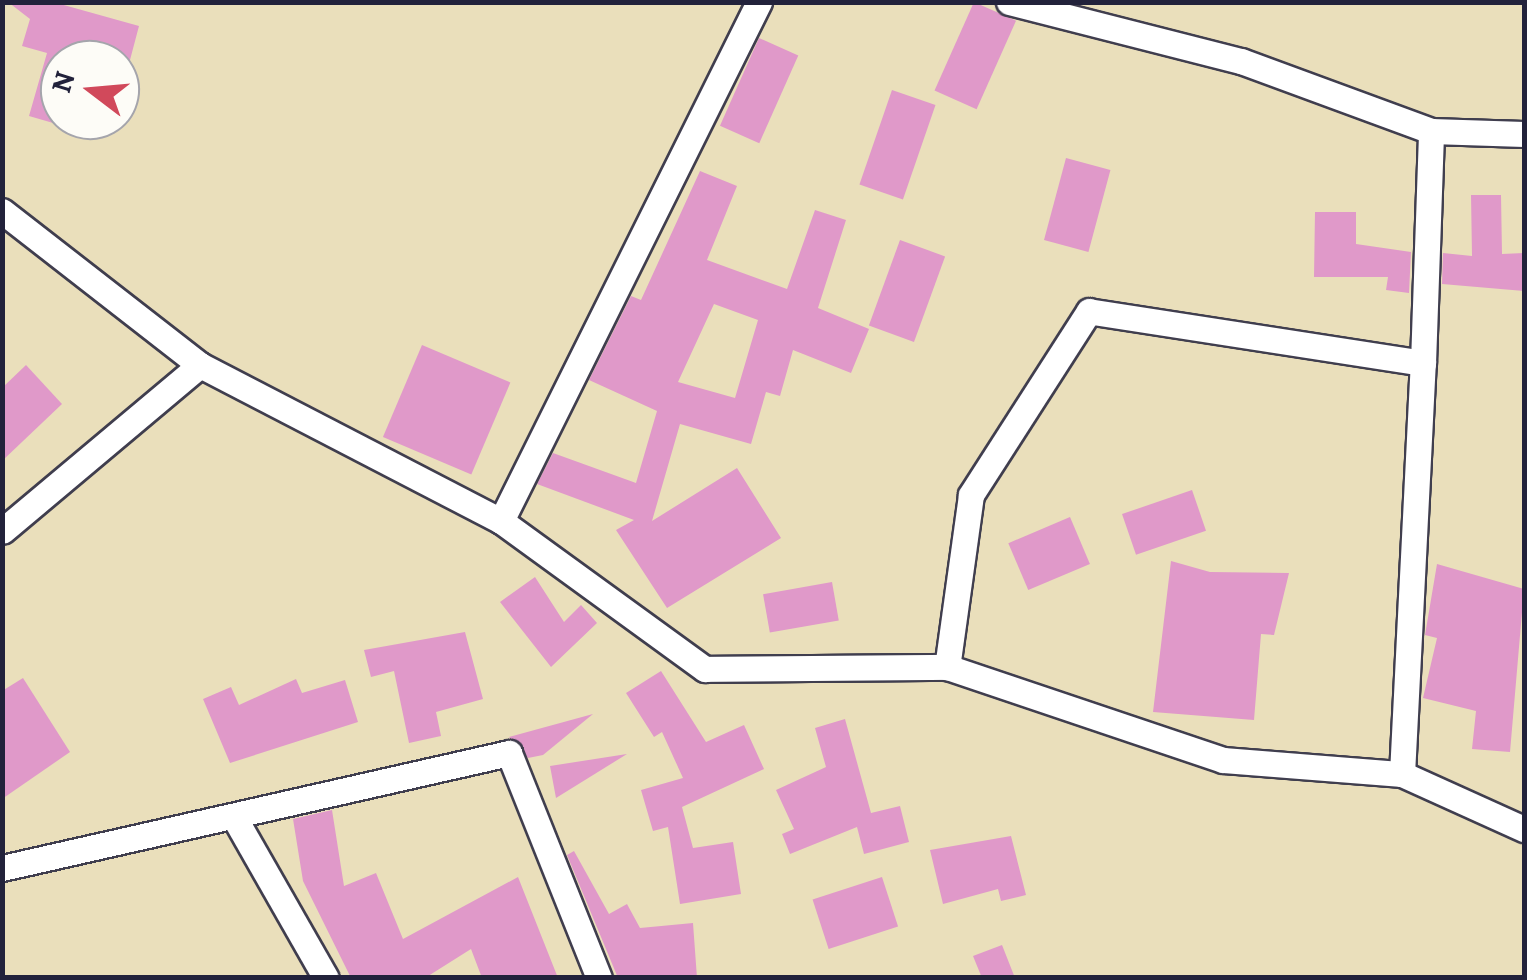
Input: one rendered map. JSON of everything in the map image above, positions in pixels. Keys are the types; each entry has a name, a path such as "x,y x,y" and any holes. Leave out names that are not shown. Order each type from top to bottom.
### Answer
{"street":[{"path":"502,521 759,2"},
{"path":"1009,2 1241,62 1432,130 1524,134"},
{"path":"1402,774 1432,130"},
{"path":"2,210 200,365 502,521 706,669 947,666 1223,760 1402,774 1524,828"},
{"path":"947,666 971,495 1089,311 1423,363"},
{"path":"2,531 200,365"},
{"path":"2,868 509,753 599,978"},
{"path":"234,817 326,978"}],"building":[{"path":"8,2 53,2 139,26 135,40 40,40 40,51 22,46 30,19"},
{"path":"974,2 1016,21 977,109 935,91"},
{"path":"759,38 798,55 759,143 720,126"},
{"path":"40,78 40,119 29,116"},
{"path":"892,90 935,105 903,200 859,185"},
{"path":"1066,158 1110,170 1088,252 1044,240"},
{"path":"700,171 737,186 707,260 787,289 815,210 846,220 818,308 869,329 851,373 793,350 780,396 766,392 751,444 680,424 652,521 737,468 781,538 667,608 616,530 634,520 537,484 553,453 636,483 657,411 589,380 631,296 641,300","holes":["714,304 758,320 735,398 678,382"]},
{"path":"1471,195 1501,195 1502,254 1524,253 1524,291 1442,284 1443,253 1472,256"},
{"path":"1315,212 1356,212 1356,244 1411,252 1409,293 1386,290 1388,277 1314,277"},
{"path":"900,240 945,256 914,342 869,326"},
{"path":"422,345 510,383 471,475 383,437"},
{"path":"26,365 62,404 2,461 2,388"},
{"path":"1192,490 1206,531 1136,555 1122,514"},
{"path":"1070,517 1090,564 1028,590 1008,543"},
{"path":"1171,561 1210,572 1289,573 1274,635 1261,634 1254,720 1153,712"},
{"path":"1437,564 1524,589 1510,752 1472,749 1476,711 1423,698 1437,638 1425,635"},
{"path":"535,577 564,622 581,605 597,623 551,667 500,602"},
{"path":"832,582 839,620 770,633 763,594"},
{"path":"465,632 483,699 436,712 441,736 409,743 394,671 371,677 364,650"},
{"path":"661,671 706,742 744,725 764,769 682,807 693,848 733,842 741,894 680,904 668,827 653,831 641,790 683,778 662,732 654,737 626,693"},
{"path":"23,678 70,752 2,799 2,691"},
{"path":"296,679 302,693 345,680 358,722 230,763 203,699 231,687 239,705"},
{"path":"593,714 543,755 528,758 509,737"},
{"path":"845,719 871,813 900,806 909,842 864,854 857,827 790,854 782,834 794,829 776,790 826,767 815,728"},
{"path":"627,754 556,798 550,766"},
{"path":"332,810 344,886 376,873 403,939 518,877 558,978 482,978 471,949 425,978 351,978 303,881 293,819"},
{"path":"1011,836 1026,895 1001,901 998,889 943,904 930,850"},
{"path":"574,851 609,914 627,904 640,928 693,923 697,978 618,978 567,855"},
{"path":"882,877 898,926 829,949 813,900"},
{"path":"1002,945 1015,978 982,978 973,956"}]}
